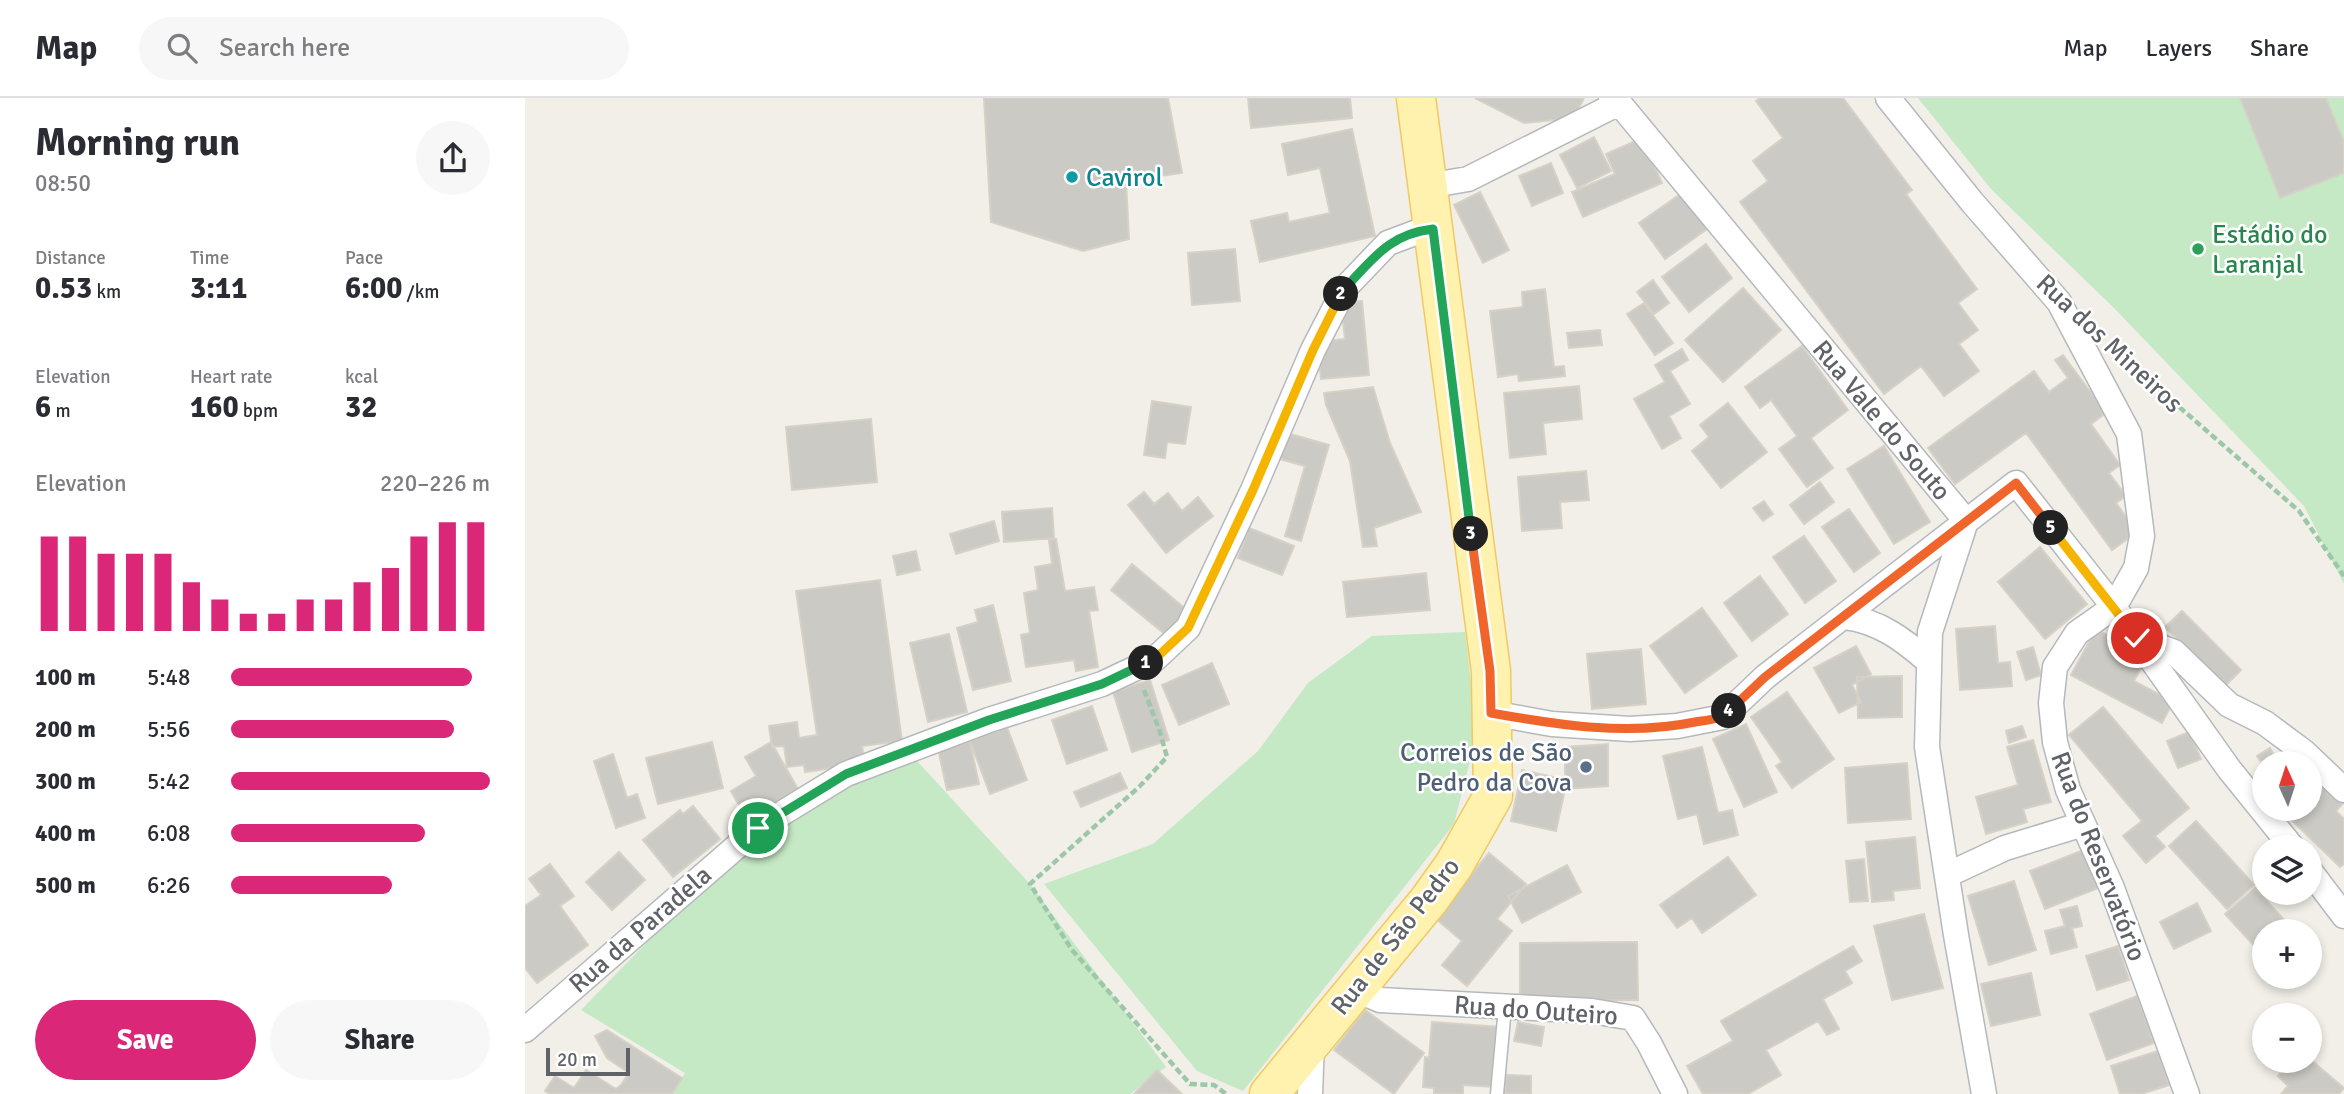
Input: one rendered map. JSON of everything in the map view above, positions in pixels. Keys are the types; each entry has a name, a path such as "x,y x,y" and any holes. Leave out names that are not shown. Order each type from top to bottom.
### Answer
{"main road":[{"name":"Rua de São Pedro","path":"1269,1094 1429,900 1454,865 1493,796 1490,671 1416,98"}],"street":[{"name":"Rua dos Mineiros","path":"1888,98 1972,202 2059,302 2129,434 2141,536 2136,568 2114,607"},
{"path":"1427,186 1468,179 1615,101"},
{"name":"Rua Vale do Souto","path":"1615,101 1966,521 1930,632 1927,747 1984,1094"},
{"name":"Rua da Paradela","path":"525,1030 758,828 846,774 978,724 1102,684 1155,659 1188,628 1253,490 1313,350 1345,288 1388,243 1433,229"},
{"path":"1491,713 1552,724 1630,729 1677,726 1723,717 1765,677 2016,483 2114,607 2229,769 2282,835"},
{"name":"Rua do Reservatório","path":"2114,607 2077,633 2055,667 2051,703 2055,741 2069,790 2112,888 2188,1090"},
{"path":"1845,617 1865,619 1898,636 1929,662"},
{"path":"2137,638 2174,652 2229,705 2265,723 2304,752 2344,790"},
{"path":"1947,875 2005,848 2083,824"},
{"path":"2322,887 2344,916"},
{"name":"Rua do Outeiro","path":"1354,989 1380,1000 1592,1012 1633,1018 1675,1094"},
{"path":"1310,1094 1313,1039"}],"lane":[{"path":"1497,1094 1505,1007"}],"path":[{"name":"Rua dos Mineiros","path":"2111,348 2299,511 2344,576"},
{"path":"1136,668 1167,757 1139,787 1030,884 1072,950 1190,1084 1214,1085 1226,1094"}],"green space":[{"name":"Estádio do Laranjal","path":"1918,98 2344,98 2344,584 2304,506 2114,308 1991,189"},
{"path":"1465,632 1477,733 1454,824 1243,1091 1197,1071 1044,884 1153,844 1258,751 1308,683 1372,636"},
{"path":"907,750 1030,884 1166,1067 1130,1094 672,1094 685,1073 581,1010 758,828"}],"building":[{"name":"Cavirol","path":"984,98 1168,98 1182,173 1126,181 1129,239 1083,251 991,222"},
{"path":"1248,98 1350,98 1352,118 1251,128"},
{"path":"1475,98 1584,98 1574,118 1524,123"},
{"path":"1760,98 1843,98 1912,190 1906,194 1977,289 1958,303 1978,330 1959,344 1979,371 1944,396 1921,366 1884,394 1740,202 1768,181 1753,161 1783,138 1756,101"},
{"path":"2240,98 2326,98 2344,142 2344,173 2280,198"},
{"path":"1352,129 1375,236 1260,262 1251,221 1287,213 1289,222 1330,213 1320,168 1288,175 1282,144"},
{"path":"1594,137 1611,171 1577,188 1560,155"},
{"path":"1642,138 1662,183 1583,217 1572,192 1615,174 1606,154"},
{"path":"1551,163 1563,193 1532,206 1519,176"},
{"path":"1685,191 1710,227 1665,259 1639,223"},
{"path":"1480,192 1509,250 1483,263 1454,205"},
{"path":"1706,244 1732,278 1689,312 1662,277"},
{"path":"1235,249 1240,301 1192,305 1188,253"},
{"path":"1653,280 1669,303 1654,314 1637,292"},
{"path":"1743,288 1781,330 1723,382 1685,340"},
{"path":"1545,289 1554,367 1564,366 1565,376 1519,381 1518,374 1498,377 1490,311 1523,307 1522,292"},
{"path":"1362,301 1369,375 1321,379 1317,342 1345,339 1341,304"},
{"path":"1644,303 1673,343 1655,355 1627,314"},
{"path":"1600,330 1602,345 1569,348 1567,333"},
{"path":"1802,346 1848,410 1811,438 1833,468 1807,487 1779,449 1797,436 1771,400 1760,408 1745,387"},
{"path":"1682,349 1688,360 1670,371 1690,404 1669,416 1681,438 1662,449 1634,399 1665,382 1655,365"},
{"path":"2063,355 2106,413 2091,424 2120,465 2109,473 2126,496 2116,503 2137,532 2112,550 2026,433 1955,484 1928,448 2034,371 2049,392 2068,378 2055,360"},
{"path":"1579,386 1582,419 1543,423 1546,454 1510,458 1504,393"},
{"path":"1373,387 1390,443 1421,512 1374,528 1377,546 1363,547 1350,461 1326,405 1324,393"},
{"path":"1152,401 1191,407 1185,444 1167,442 1165,458 1144,455"},
{"path":"1728,403 1767,452 1721,488 1692,451 1709,437 1700,425"},
{"path":"871,419 877,482 792,490 786,427"},
{"path":"1283,432 1329,445 1301,541 1285,536 1305,466 1276,458"},
{"path":"1884,446 1930,522 1894,544 1847,469"},
{"path":"1586,471 1589,500 1560,502 1562,528 1522,531 1518,477"},
{"path":"1820,482 1834,502 1804,524 1790,505"},
{"path":"1144,492 1154,504 1168,493 1182,511 1198,497 1213,516 1166,553 1128,505"},
{"path":"1764,501 1773,514 1763,521 1753,508"},
{"path":"1052,508 1054,538 1004,542 1002,512"},
{"path":"1849,509 1880,553 1854,572 1822,527"},
{"path":"994,521 999,541 956,554 950,534"},
{"path":"1249,528 1294,546 1282,575 1238,558"},
{"path":"1804,536 1836,581 1805,603 1773,557"},
{"path":"1056,539 1065,591 1094,587 1098,610 1089,611 1098,667 1076,671 1074,660 1026,667 1021,635 1030,633 1024,593 1038,590 1035,567 1052,564 1049,540"},
{"path":"2040,547 2087,604 2045,639 1998,582"},
{"path":"916,551 920,570 897,575 893,556"},
{"path":"1132,564 1187,610 1166,635 1111,590"},
{"path":"1426,573 1430,610 1347,617 1343,582"},
{"path":"1760,576 1788,614 1752,641 1724,603"},
{"path":"880,580 902,741 862,746 865,763 805,772 804,765 787,767 784,746 772,747 769,726 797,722 799,738 817,735 796,591"},
{"path":"993,605 1011,681 973,690 957,628 978,622 975,610"},
{"path":"1702,608 1737,656 1685,693 1650,646"},
{"path":"2182,611 2241,670 2224,687 2165,627"},
{"path":"1995,626 1998,663 2010,662 2012,686 1960,690 1956,629"},
{"path":"2096,629 2120,642 2114,652 2142,666 2134,681 2173,702 2162,723 2071,675"},
{"path":"949,634 967,712 928,722 910,643"},
{"path":"1856,646 1871,674 1852,685 1861,702 1839,713 1814,668"},
{"path":"2033,647 2041,675 2026,680 2017,652"},
{"path":"1641,649 1646,704 1592,709 1587,654"},
{"path":"1212,663 1229,704 1179,725 1162,685"},
{"path":"1902,676 1902,717 1858,718 1857,677"},
{"path":"1150,680 1169,740 1132,752 1113,692"},
{"path":"1787,692 1834,759 1792,788 1776,766 1782,762 1751,717"},
{"path":"1092,706 1107,750 1067,764 1052,720"},
{"path":"2103,707 2189,808 2155,836 2165,847 2146,863 2123,836 2142,821 2069,735"},
{"path":"1746,724 1777,792 1744,807 1713,739"},
{"path":"2022,726 2026,737 2009,743 2006,731"},
{"path":"1007,727 1027,780 990,794 970,741"},
{"path":"2189,732 2201,759 2178,768 2167,741"},
{"path":"2033,740 2051,802 2023,809 2027,822 1986,834 1976,797 2018,785 2007,747"},
{"path":"712,742 723,788 658,804 646,758"},
{"path":"771,742 798,789 747,819 731,791 756,776 745,757"},
{"path":"970,742 979,784 947,790 938,749"},
{"name":"Correios de São Pedro da Cova","path":"1608,744 1608,786 1565,789 1565,747"},
{"path":"1702,747 1718,813 1732,810 1738,835 1704,844 1697,814 1678,819 1663,756"},
{"path":"613,754 627,798 637,794 645,818 616,828 594,761"},
{"path":"1907,763 1911,819 1848,823 1845,768"},
{"path":"1522,770 1567,780 1556,831 1511,821"},
{"path":"1120,773 1127,788 1081,807 1074,792"},
{"path":"2322,776 2344,798 2336,811 2344,819 2344,864 2340,867 2322,850 2322,835 2307,835 2292,821 2322,821"},
{"path":"693,806 720,839 673,877 643,840 680,810 683,814"},
{"path":"2196,821 2252,883 2252,887 2227,909 2169,846"},
{"path":"1915,837 1920,888 1893,891 1894,900 1872,902 1866,842"},
{"path":"2086,849 2101,887 2045,909 2030,871"},
{"path":"619,852 645,880 612,910 586,882"},
{"path":"1489,853 1526,884 1497,919 1512,931 1467,986 1442,965 1462,941 1435,918"},
{"path":"1728,857 1756,895 1702,933 1692,918 1677,928 1660,905"},
{"path":"1864,859 1868,901 1850,902 1846,861"},
{"path":"550,864 574,896 560,906 588,945 537,983 525,968 525,906 541,895 529,879"},
{"path":"1567,865 1581,892 1522,923 1508,896"},
{"path":"2014,881 2036,950 1989,965 1968,896"},
{"path":"2252,891 2252,905 2271,905 2283,919 2252,919 2252,944 2225,914"},
{"path":"2197,903 2211,931 2174,949 2160,922"},
{"path":"2077,906 2082,926 2072,928 2077,947 2051,954 2045,931 2065,926 2060,910"},
{"path":"1924,914 1943,988 1892,1000 1874,926"},
{"path":"1637,942 1638,1000 1520,1001 1520,943"},
{"path":"1853,946 1862,961 1845,971 1852,983 1823,999 1839,1029 1827,1035 1818,1021 1766,1050 1781,1075 1748,1094 1703,1094 1687,1066 1733,1041 1721,1021"},
{"path":"2118,946 2129,980 2097,990 2086,956"},
{"path":"2031,973 2040,1015 1991,1026 1981,984"},
{"path":"2137,996 2154,1043 2107,1060 2090,1014"},
{"path":"1365,1010 1424,1053 1394,1094 1334,1050"},
{"path":"1432,1022 1500,1027 1495,1087 1463,1085 1463,1094 1434,1094 1434,1088 1423,1087 1425,1057 1429,1058"},
{"path":"1518,1022 1544,1027 1541,1046 1514,1041"},
{"path":"607,1030 682,1078 672,1094 550,1094 545,1091 555,1076 574,1088 586,1070 616,1089 621,1085 629,1073 607,1058 595,1036"},
{"path":"2158,1051 2169,1085 2141,1094 2120,1094 2111,1066"},
{"path":"2322,1069 2344,1088 2339,1094 2281,1094 2288,1086 2278,1076 2280,1073 2322,1073"},
{"path":"1157,1070 1182,1094 1134,1094"},
{"path":"1506,1075 1531,1076 1531,1094 1505,1094"}],"place":[{"name":"Cavirol","path":"1072,177"},
{"name":"Estádio do Laranjal","path":"2198,249"},
{"name":"Correios de São Pedro da Cova","path":"1586,767"}],"route":[{"path":"758,828 846,774 989,720 1102,684 1155,659 1188,628 1253,490 1313,350 1345,288 1388,243 1433,229 1490,671 1491,713 1552,724 1630,729 1677,726 1723,717 1765,677 2016,483 2137,638"}]}
